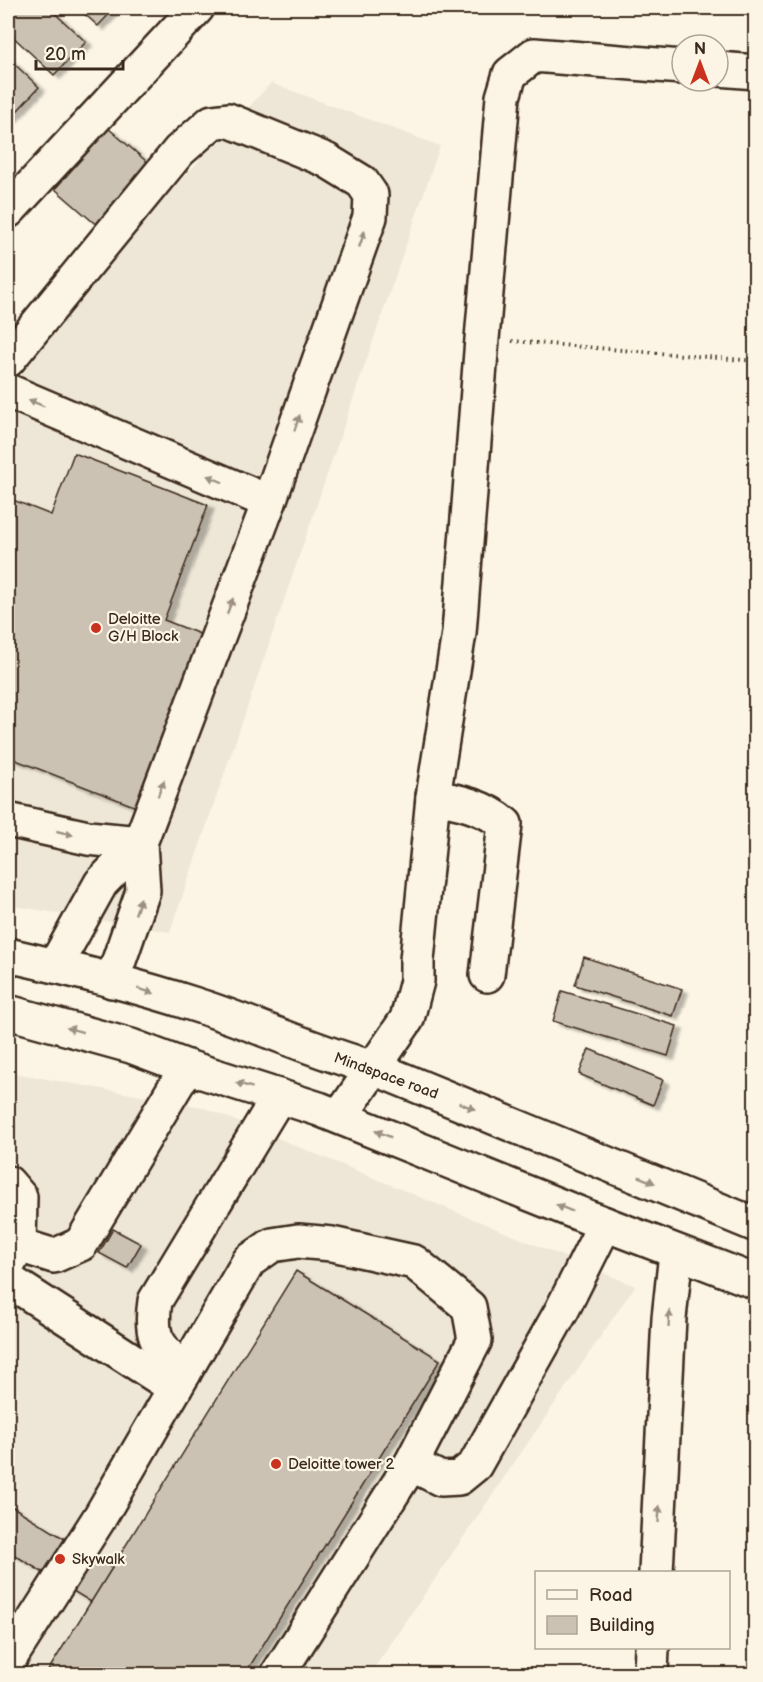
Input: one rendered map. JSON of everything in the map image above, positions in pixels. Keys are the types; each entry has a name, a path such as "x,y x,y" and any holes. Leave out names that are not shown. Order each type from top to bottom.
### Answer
{"main road":[{"path":"8,211 197,8"},
{"path":"340,1117 407,1019 417,981 417,960 433,796 459,633 503,97 510,74 534,55 670,66"},
{"path":"730,70 756,72"},
{"path":"8,360 179,151 212,122 228,120 326,160 362,182 371,195 370,217 269,502 140,843 101,883 55,966"},
{"path":"8,391 269,502"},
{"path":"433,796 492,813 505,824 487,975"},
{"path":"8,820 88,838 140,843"},
{"path":"112,981 143,891 140,843"},
{"name":"Mindspace road","path":"8,955 194,1004 337,1058 374,1068 756,1225"},
{"path":"8,1012 131,1046 187,1067 340,1117 676,1253 756,1282"},
{"path":"8,1183 20,1197 13,1256 54,1256 81,1244 187,1067"},
{"path":"179,1381 156,1342 152,1321 155,1301 279,1096"},
{"path":"411,1464 441,1479 459,1478 475,1465 562,1310 605,1224"},
{"path":"8,1661 100,1517 249,1261 272,1245 298,1241 332,1244 414,1262 469,1307 475,1340 411,1464 278,1674"},
{"path":"656,1571 669,1318 676,1253"},
{"path":"8,1280 179,1381"},
{"path":"651,1674 652,1649"}],"path":[{"path":"482,339 756,361"}],"shaded area":[{"path":"271,83 440,146 170,932 8,905 8,367"},
{"path":"8,1072 202,1107 635,1286 370,1674 8,1674"}],"building":[{"path":"19,8 49,8 86,42 54,75 8,32 8,20"},
{"path":"78,8 115,8 98,26"},
{"path":"8,58 39,87 8,121"},
{"path":"108,128 153,167 100,228 55,189"},
{"name":"Deloitte G/H Block","path":"74,453 208,505 164,620 205,636 139,808 8,757 8,498 51,515"},
{"path":"584,957 682,989 673,1016 575,985"},
{"path":"562,991 677,1026 668,1056 553,1021"},
{"path":"589,1049 663,1080 653,1105 579,1074"},
{"path":"113,1229 141,1244 127,1268 99,1253"},
{"name":"Deloitte tower 2","path":"296,1271 440,1360 245,1674 46,1674"},
{"name":"Skywalk","path":"8,1504 112,1568 91,1602 8,1551"}],"place":[{"name":"Deloitte G/H Block","path":"96,628"},
{"name":"Deloitte tower 2","path":"276,1464"},
{"name":"Skywalk","path":"60,1559"}]}
